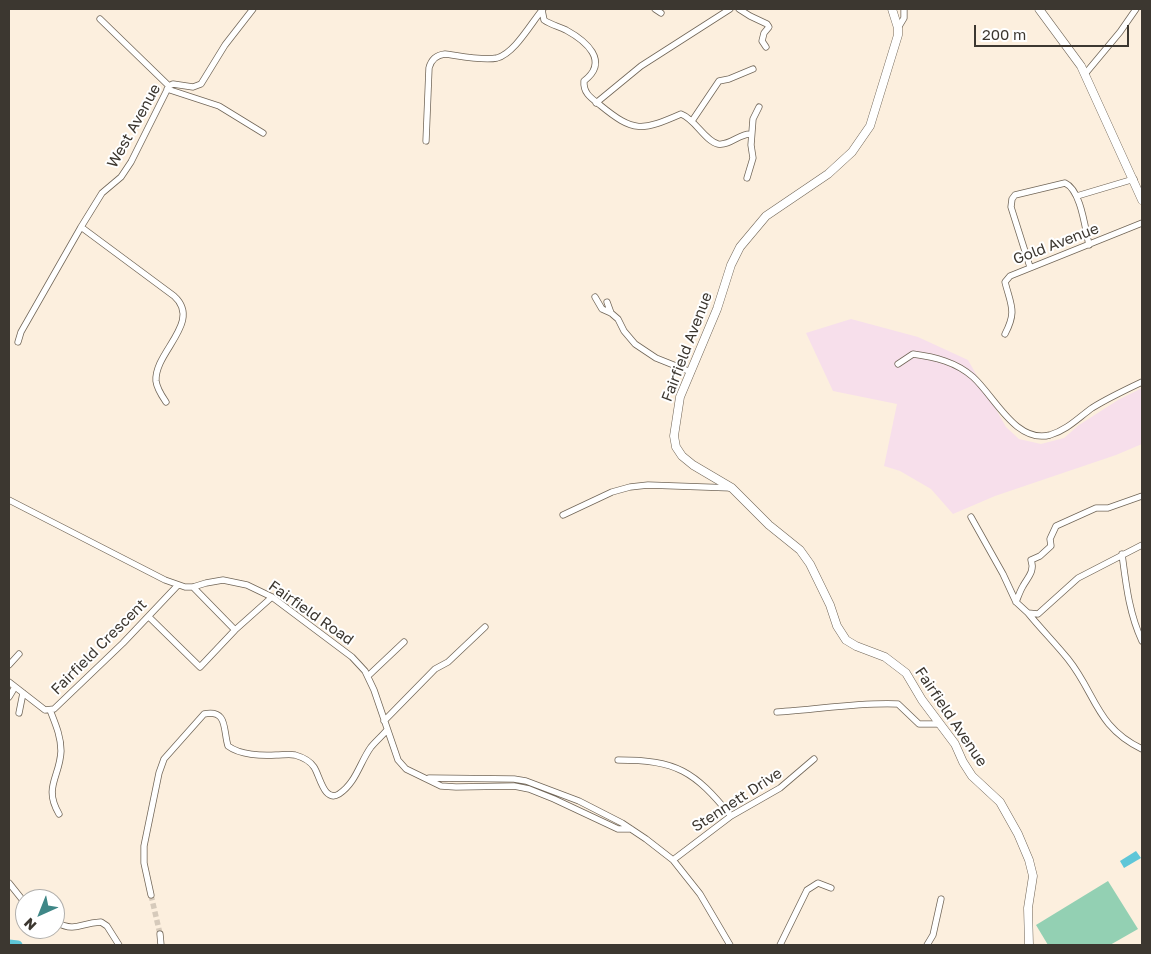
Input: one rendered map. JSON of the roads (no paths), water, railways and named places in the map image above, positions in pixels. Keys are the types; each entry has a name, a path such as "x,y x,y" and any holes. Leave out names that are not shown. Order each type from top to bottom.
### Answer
{"street":[{"name":"West Avenue","path":"18,342 21,332 81,227 104,191 121,177 131,162 168,88 173,84 193,87 201,84 225,45 253,9"},
{"path":"542,9 544,20 573,34 593,52 596,65 594,72 584,81 584,88 588,96 596,103 627,125 644,126 656,124 681,114 692,121 711,141 718,144 728,142 747,133 752,134"},
{"path":"426,141 429,68 433,60 446,54 488,59 498,58 506,53 523,35 542,9"},
{"path":"596,103 641,66 730,9"},
{"path":"739,9 767,24 769,27 764,33 762,41 766,46"},
{"name":"Fairfield Avenue","path":"892,9 898,28 898,35 870,126 843,162 766,216 740,247 731,265 716,310 680,397 674,436 676,447 682,456 693,466 732,488 769,525 800,550 810,564 830,605 837,626 846,640 856,646 885,657 906,673 922,700 955,744 972,776 1000,802 1018,834 1029,860 1032,876 1028,908 1029,945"},
{"path":"898,28 904,18 904,9"},
{"path":"1039,9 1076,58 1085,74 1142,200"},
{"path":"1085,74 1120,32 1136,9"},
{"path":"100,19 168,88 220,106 263,133"},
{"path":"692,121 719,81 752,68"},
{"path":"747,178 753,158 751,145 753,119 759,106"},
{"path":"1077,196 1134,179"},
{"path":"1030,267 1012,206 1012,199 1015,195 1065,183 1071,186 1077,196 1089,245"},
{"name":"Gold Avenue","path":"1005,334 1010,325 1013,311 1006,282 1010,276 1142,223"},
{"path":"81,227 174,296 183,308 183,320 157,370 156,376 159,390 166,402"},
{"path":"595,297 602,309 618,319 624,331 635,344 647,353 691,372"},
{"path":"607,302 611,313"},
{"path":"898,364 913,354 948,362 972,376 1020,430 1034,436 1052,434 1064,429 1092,409 1142,382"},
{"path":"563,515 612,492 630,487 648,485 732,488"},
{"path":"1016,602 1022,586 1030,576 1031,560 1040,556 1051,546 1050,539 1056,526 1096,508 1108,508 1142,496"},
{"name":"Fairfield Road","path":"9,500 178,585 193,587 216,580 231,581 247,585 272,597 352,657 365,671 398,760 406,769 441,786 514,786 561,802 618,829 631,829 673,860 700,894 730,945"},
{"path":"971,517 1003,574 1016,602 1069,660 1105,721 1131,743 1142,749"},
{"path":"1028,613 1038,614 1078,578 1142,545"},
{"path":"1122,554 1128,601 1142,641"},
{"name":"Fairfield Crescent","path":"9,682 45,710 54,709 149,617 178,585"},
{"path":"193,587 235,630"},
{"path":"149,617 200,667 235,630 272,597"},
{"path":"384,721 435,669 448,662 485,627"},
{"path":"368,676 404,642"},
{"path":"9,665 19,654"},
{"path":"9,698 15,687"},
{"path":"19,713 23,693"},
{"path":"777,712 803,711 873,702 898,704 918,724 940,724"},
{"path":"50,710 60,737 60,759 51,795 60,814"},
{"path":"151,895 144,863 144,846 159,773 164,760 204,714 214,712 224,720 228,746 234,751 270,756 294,754 309,761 324,789 333,796 338,795 347,787 359,771 370,748 387,730"},
{"path":"618,760 646,760 675,767 694,777 710,790 732,816"},
{"name":"Stennett Drive","path":"673,860 732,816 780,788 814,760"},
{"path":"780,945 807,890 818,883 831,888"},
{"path":"927,945 933,935 941,899"},
{"path":"65,927 74,928 94,922 101,922 107,926 119,945"},
{"path":"160,934 161,945"}],"water":[{"path":"1136,851 1141,858 1124,868 1120,861"}],"waterway":[{"path":"9,944 18,945"}],"tunnel":[{"path":"151,895 160,934"}]}
